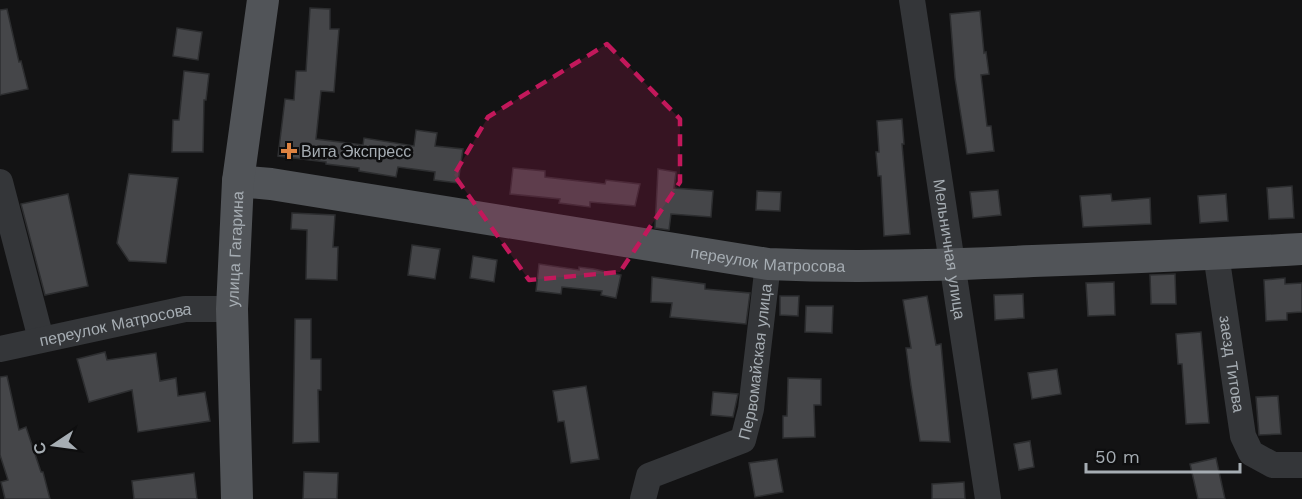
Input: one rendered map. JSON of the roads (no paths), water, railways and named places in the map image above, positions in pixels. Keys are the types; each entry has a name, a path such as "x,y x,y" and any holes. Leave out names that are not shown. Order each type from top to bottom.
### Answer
{"main road":[{"name":"улица Гагарина","path":"237,499 232,309 238,181 263,0"},
{"name":"переулок Матросова","path":"238,181 282,186 768,264 827,267 951,264 1302,249"}],"street":[{"name":"Мельничная улица","path":"912,0 988,499"},
{"path":"0,182 41,339"},
{"name":"заезд Титова","path":"1216,254 1244,436 1251,453 1273,465 1302,465"},
{"name":"Первомайская улица","path":"643,499 649,476 743,440 751,409 768,264"},
{"name":"переулок Матросова","path":"0,349 185,309 232,309"}],"place":[{"name":"Вита Экспресс","path":"289,151"}]}
